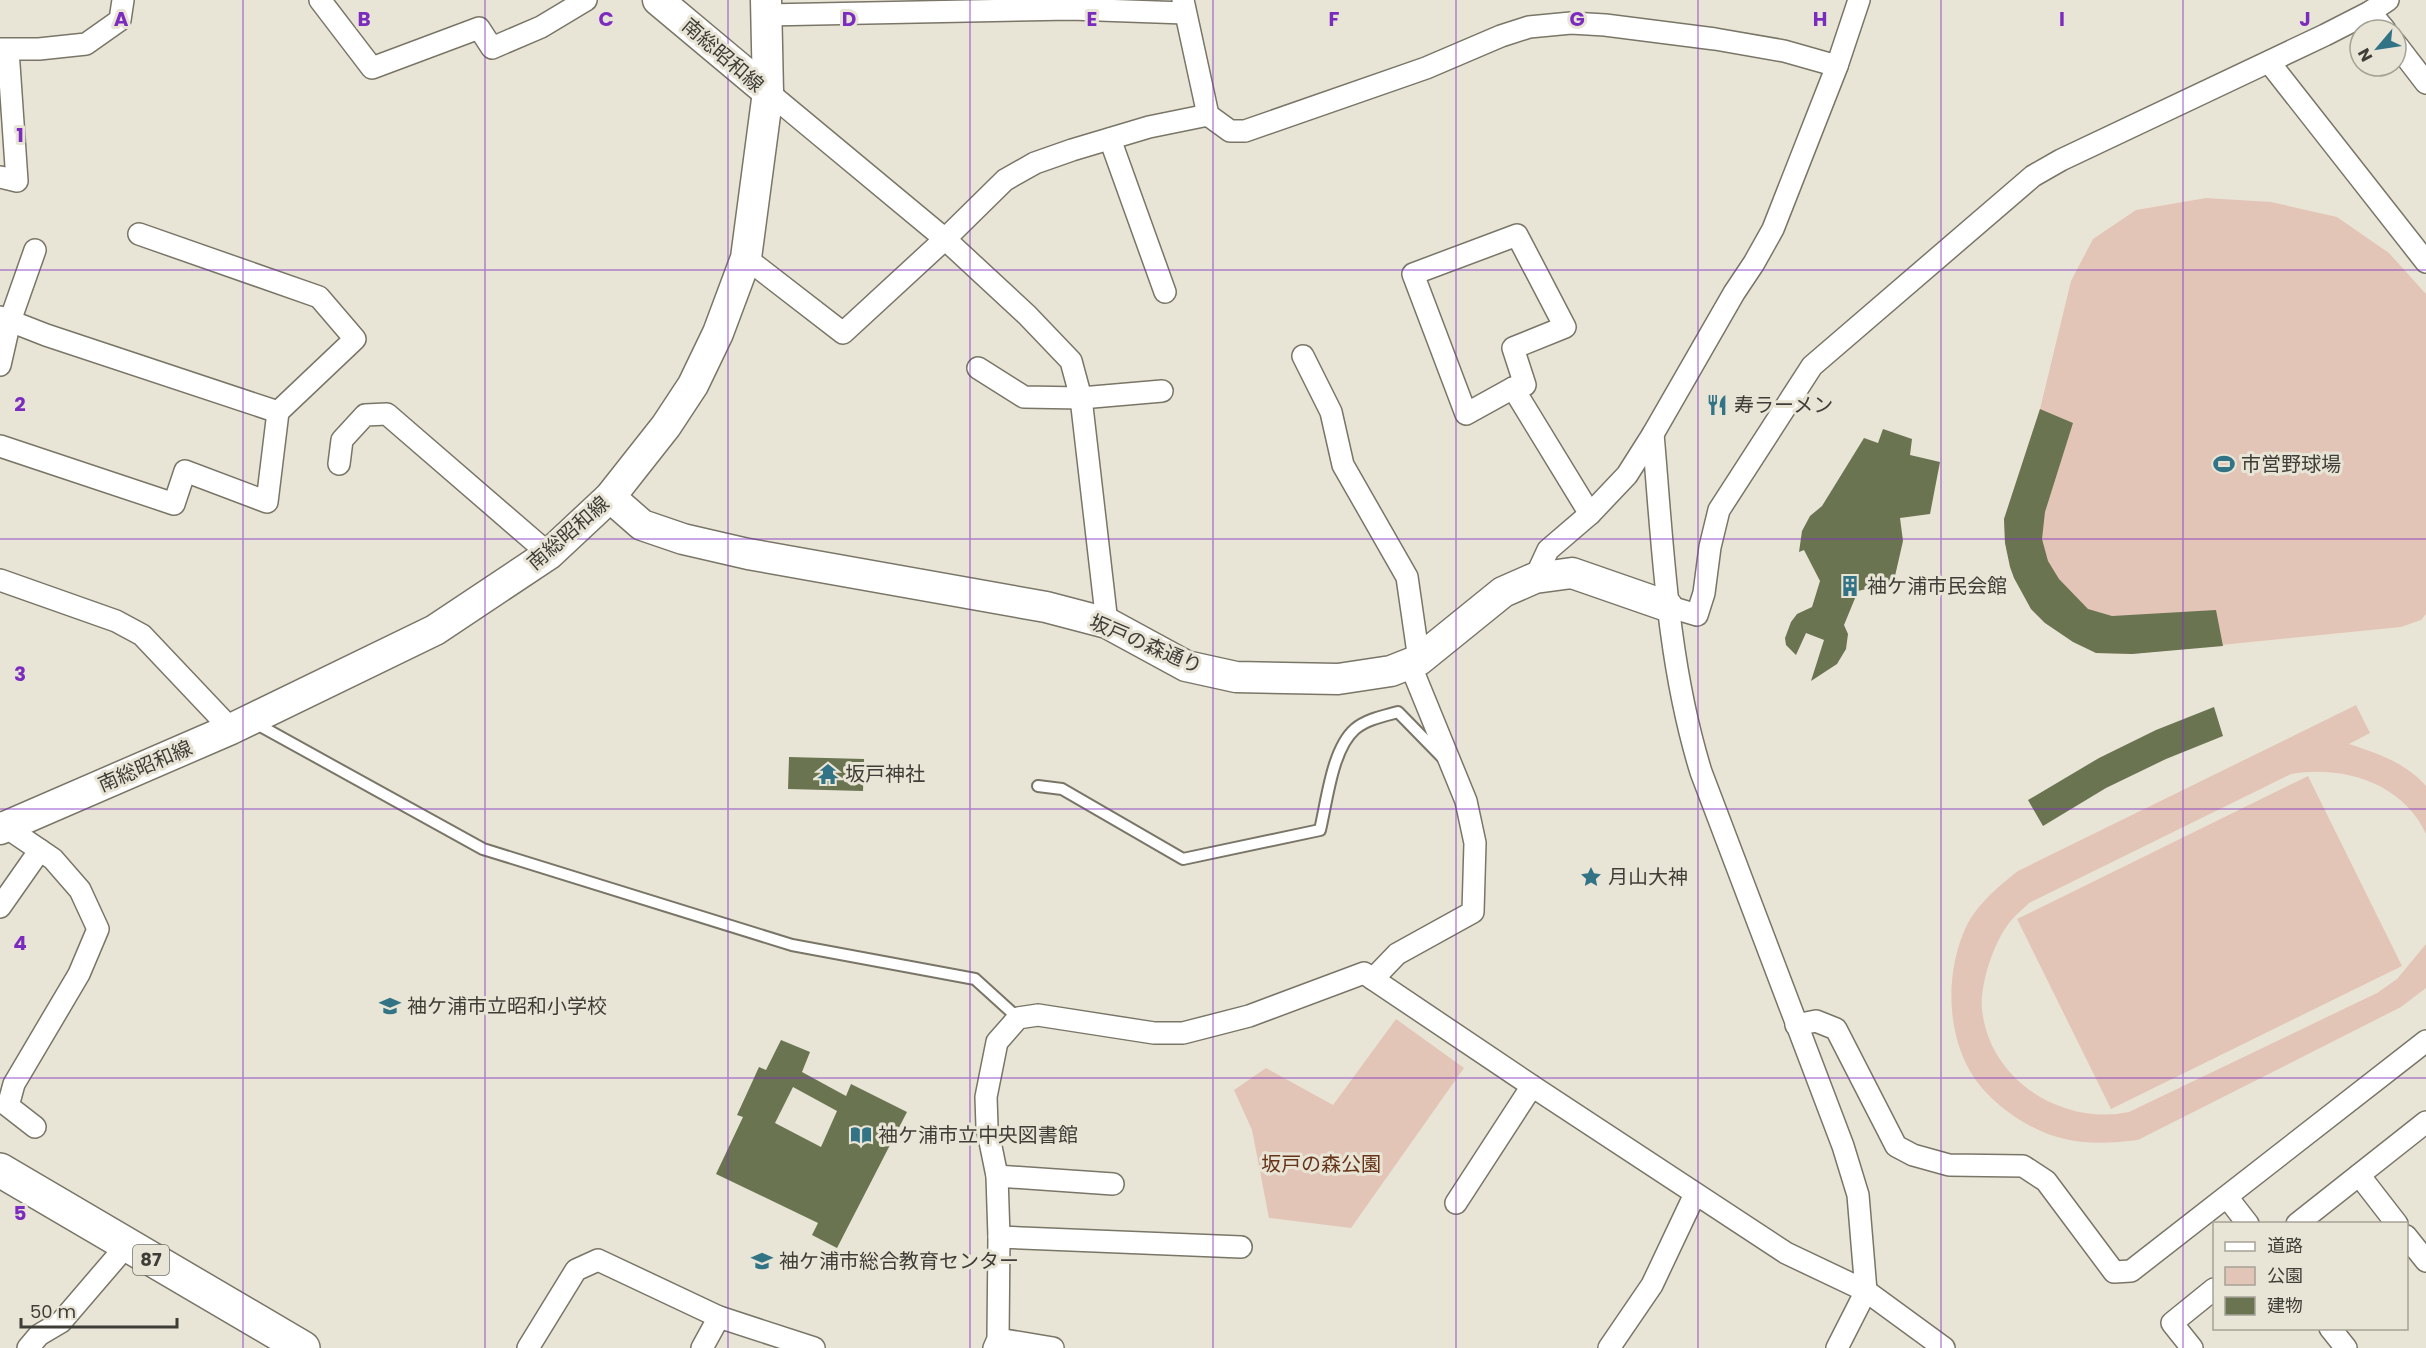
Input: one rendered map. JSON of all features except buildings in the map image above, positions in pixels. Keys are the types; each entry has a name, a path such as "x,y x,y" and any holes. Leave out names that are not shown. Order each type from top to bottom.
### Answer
{"main road":[{"name":"南総昭和線","path":"2,826 240,724 435,630 549,554 610,497 666,426 693,385 718,333 746,258 768,92 658,0"},
{"path":"766,8 768,92"},
{"name":"坂戸の森通り","path":"610,497 642,525 683,539 748,554 1046,607 1107,623 1186,666 1236,677 1338,679 1391,671 1415,662 1503,592 1535,578 1572,573 1667,606"},
{"name":"87","path":"0,1170 303,1348"}],"street":[{"path":"0,177 16,181 4,49 39,49 86,44 120,20 123,0"},
{"path":"320,0 372,68 479,28 492,48 541,27 586,0"},
{"path":"1535,578 1548,550 1590,514 1627,475 1773,229 1837,66 1859,0"},
{"path":"766,8 1071,5 1184,7 1208,115 1230,131 1245,131 1426,68 1501,36 1529,27 1571,23 1715,39 1784,51 1837,66"},
{"path":"1667,606 1697,615 1704,593 1710,547 1719,510 1812,366 2033,176 2061,160 2269,62 2379,6"},
{"path":"2408,59 2426,82"},
{"path":"2269,62 2426,262"},
{"path":"768,92 945,239 1027,315 1071,362 1081,398 1107,623"},
{"path":"746,258 843,333 1005,180 1035,163 1149,127 1208,115"},
{"path":"1110,139 1165,292"},
{"path":"0,446 174,504 184,471 267,502 278,412 355,339 319,297 139,234"},
{"path":"1517,235 1565,327 1513,348 1525,385 1513,388 1466,414 1413,274 1517,235"},
{"path":"0,364 5,319 35,250"},
{"path":"5,319 46,335 278,412"},
{"path":"1303,356 1331,412 1343,465 1407,577 1415,662 1451,766 1466,801 1475,843 1473,912 1397,954 1373,979"},
{"path":"978,368 1024,398 1081,398 1162,391"},
{"path":"1513,388 1590,514"},
{"path":"339,464 342,440 365,415 387,414 549,554"},
{"path":"1653,434 1667,606 1676,674 1689,733 1701,772 1843,1146 1858,1195 1866,1291 1838,1348"},
{"path":"0,580 116,621 142,636 240,724"},
{"path":"2,826 53,859 80,890 98,929 79,974 14,1084 8,1106 35,1127"},
{"path":"0,907 40,850"},
{"path":"1053,1348 996,1343 999,1237 997,1176 987,1128 986,1097 997,1042 1018,1018 1038,1014 1154,1033 1184,1033 1249,1016 1364,973 1786,1253 1866,1291 1944,1348"},
{"path":"1796,1025 1816,1021 1836,1029 1896,1146 1913,1155 1949,1165 2024,1166 2046,1181 2114,1272 2131,1271 2426,1041"},
{"path":"1456,1203 1532,1086"},
{"path":"2299,1222 2426,1122"},
{"path":"2359,1174 2395,1222"},
{"path":"997,1176 1113,1184"},
{"path":"1609,1348 1652,1285 1695,1194"},
{"path":"2227,1197 2246,1222"},
{"path":"999,1237 1241,1246"},
{"path":"2408,1238 2426,1261"},
{"path":"28,1348 39,1335 61,1322 127,1245"},
{"path":"528,1348 576,1270 598,1260 719,1317 814,1348"},
{"path":"2192,1348 2172,1323 2213,1290"},
{"path":"702,1348 719,1317"},
{"path":"2331,1330 2346,1348"}],"lane":[{"path":"1038,786 1062,789 1183,860 1320,830 1336,758 1355,729 1376,717 1398,712 1451,766"},
{"path":"240,724 483,849 792,945 975,979 1018,1018"}],"green space":[{"name":"市営野球場","path":"2206,198 2271,202 2337,217 2389,253 2426,294 2426,614 2421,620 2401,627 2132,654 2096,653 2045,623 2031,609 2014,578 2005,543 2004,519 2040,409 2071,281 2093,239 2136,210"},
{"path":"2356,705 2370,733 2349,744 2400,765 2426,786 2426,834 2416,816 2403,802 2387,790 2369,782 2331,772 2291,774 2029,903 2007,926 1988,966 1982,1009 1988,1034 1998,1057 2014,1076 2033,1092 2055,1104 2079,1112 2104,1115 2129,1112 2377,993 2397,979 2426,944 2426,988 2401,1007 2138,1140 2109,1143 2061,1138 2036,1129 2000,1106 1973,1076 1964,1059 1953,1022 1951,1003 1954,963 1959,945 1966,927 1982,903 2018,871"},
{"path":"2308,776 2402,966 2111,1109 2017,919"},
{"name":"坂戸の森公園","path":"1396,1019 1464,1068 1351,1228 1269,1218 1252,1130 1234,1090 1266,1068 1333,1105"}],"place":[{"name":"寿ラーメン","path":"1717,405"},
{"name":"市営野球場","path":"2224,464"},
{"name":"袖ケ浦市民会館","path":"1850,586"},
{"name":"坂戸神社","path":"828,774"},
{"name":"月山大神","path":"1591,877"},
{"name":"袖ケ浦市立昭和小学校","path":"390,1006"},
{"name":"袖ケ浦市立中央図書館","path":"861,1135"},
{"name":"袖ケ浦市総合教育センター","path":"762,1261"}]}
